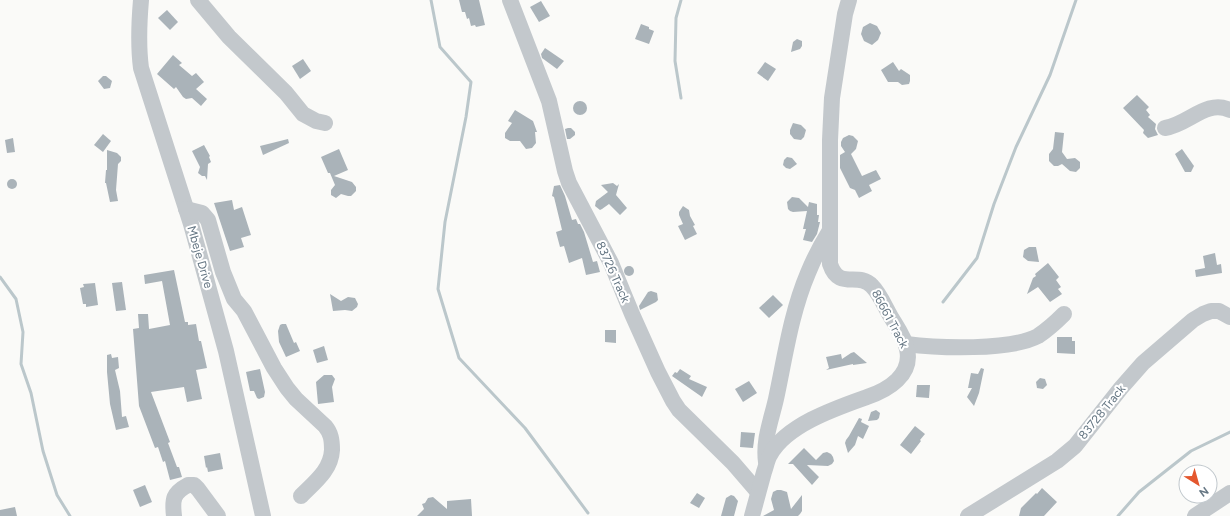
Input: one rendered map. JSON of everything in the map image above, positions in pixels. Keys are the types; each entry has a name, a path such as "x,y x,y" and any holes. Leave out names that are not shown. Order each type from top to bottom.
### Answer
{"street":[{"name":"Mbeje Drive","path":"141,0 138,51 141,68 186,209 226,351 263,516"},
{"path":"198,0 229,37 304,114 316,121 325,123"},
{"name":"83726 Track","path":"510,0 549,102 569,183 611,263 658,372 679,410 733,463 758,492"},
{"name":"86661 Track","path":"758,492 769,456 785,436 800,426 848,404 874,395 889,387 899,379 905,370 908,361 906,344 872,286 865,281 842,279 837,276 830,264 832,98 845,14 849,0"},
{"path":"1165,128 1177,125 1212,107 1230,110"},
{"path":"186,209 202,213 208,220 223,272 234,299 244,311 274,368 287,388 296,399 329,431 332,443 330,463 322,475 301,496"},
{"path":"767,465 765,453 767,431 774,406 794,313 808,272 830,231"},
{"name":"83728 Track","path":"968,516 1057,461 1074,446 1143,363 1193,320 1230,302"},
{"path":"1211,311 1219,311 1230,317"},
{"path":"906,344 976,347 1005,344 1037,336 1064,314"},
{"path":"174,516 173,499 181,489 188,484 194,485 198,489 218,516"},
{"path":"752,516 758,492"},
{"path":"1195,516 1230,493"}],"building":[{"path":"459,0 479,0 485,25 476,27 475,25 471,26 469,18 467,19 465,12 462,12"},
{"path":"541,1 550,16 539,22 530,7"},
{"path":"167,10 178,22 170,30 158,18"},
{"path":"870,23 877,26 881,33 878,40 872,45 864,41 861,34 863,27"},
{"path":"641,24 654,31 649,44 635,39"},
{"path":"797,39 802,41 802,46 800,49 791,52 793,42"},
{"path":"545,48 564,61 557,69 542,58 541,54"},
{"path":"173,55 182,63 179,65 192,76 196,73 204,82 196,89 207,99 201,106 192,98 186,99 183,97 176,87 174,89 157,74"},
{"path":"303,59 311,71 300,79 292,66"},
{"path":"765,62 776,69 768,81 757,73"},
{"path":"893,62 899,71 901,69 910,75 909,84 902,85 898,82 888,82 881,70"},
{"path":"103,76 106,76 112,81 110,88 104,89 98,81"},
{"path":"1137,95 1149,107 1146,110 1150,115 1148,117 1156,124 1155,129 1158,135 1148,138 1143,133 1144,130 1123,108"},
{"path":"580,101 585,103 587,108 585,113 580,115 575,113 573,108 575,103"},
{"path":"515,110 533,121 537,132 535,132 536,143 532,148 526,149 520,141 510,141 505,138 505,133 512,123 508,121"},
{"path":"793,123 801,125 806,130 804,137 801,140 794,139 790,134"},
{"path":"571,128 575,132 575,135 570,139 567,139 565,129"},
{"path":"1055,132 1064,133 1062,152 1067,159 1075,158 1080,162 1080,168 1076,172 1070,171 1062,164 1054,166 1049,161 1049,154 1053,149"},
{"path":"103,134 111,141 103,152 94,145"},
{"path":"849,135 853,136 858,141 856,149 851,154 862,176 876,170 881,179 869,185 872,191 859,198 855,190 850,188 840,168 840,155 845,152 841,146 841,142 843,138"},
{"path":"13,138 15,152 7,153 5,140"},
{"path":"288,139 289,143 263,155 260,146"},
{"path":"204,145 210,156 211,162 208,164 207,180 205,176 198,173 200,167 192,151"},
{"path":"339,149 348,170 334,176 352,182 356,187 356,191 351,196 341,194 336,198 331,195 331,190 335,185 321,157"},
{"path":"1182,149 1194,166 1191,172 1185,172 1175,154"},
{"path":"107,150 117,153 121,157 121,161 118,164 116,190 118,201 110,202 105,183 107,170"},
{"path":"787,157 792,158 797,164 790,169 783,165 784,160"},
{"path":"10,179 14,179 16,180 16,188 10,189 7,186 7,182"},
{"path":"613,183 617,186 619,184 616,195 627,208 620,215 609,204 600,210 595,206 596,201 608,192 601,185"},
{"path":"560,185 572,220 576,219 578,224 580,224 593,262 597,261 600,272 586,275 582,258 569,263 564,246 560,247 556,232 562,230 554,197 552,196 554,186"},
{"path":"792,197 799,198 808,207 809,202 817,204 817,215 819,215 818,222 820,222 817,234 812,242 803,240 806,229 803,229 807,211 793,212 788,209 787,202"},
{"path":"232,200 234,210 242,207 251,235 241,238 244,247 230,251 214,203"},
{"path":"683,206 689,210 690,216 695,225 693,226 697,234 685,240 678,226 683,224 679,212"},
{"path":"1029,247 1036,247 1039,262 1028,261 1023,257 1024,250"},
{"path":"1215,253 1217,265 1221,264 1222,273 1196,277 1195,270 1205,268 1203,256"},
{"path":"1048,263 1059,277 1056,280 1061,287 1058,289 1062,294 1050,302 1038,287 1027,294 1033,278 1036,276 1035,274"},
{"path":"627,266 631,266 634,271 631,276 627,276 624,273 624,269"},
{"path":"174,270 185,322 188,322 188,325 196,324 199,341 201,341 207,368 196,370 202,399 187,402 184,387 151,392 170,442 168,443 182,477 170,480 165,461 163,462 158,447 155,448 139,406 133,329 139,328 138,314 148,314 149,329 170,325 162,281 145,284 144,275"},
{"path":"122,282 126,310 116,311 112,283"},
{"path":"95,283 98,305 86,307 86,304 83,304 80,288 84,287 83,284"},
{"path":"651,291 657,293 658,300 640,310 639,306 648,292"},
{"path":"330,294 341,301 348,297 355,298 358,304 357,307 352,311 333,311"},
{"path":"773,295 783,305 769,318 759,308"},
{"path":"286,324 294,343 296,342 300,351 286,357 279,342 278,331 280,325"},
{"path":"605,330 616,330 616,343 605,342"},
{"path":"1057,337 1072,337 1072,341 1075,341 1075,354 1057,353"},
{"path":"324,346 328,360 317,363 313,350"},
{"path":"854,352 867,363 853,364 826,370 829,368 826,357 841,354 842,359"},
{"path":"111,354 112,358 118,357 119,368 115,370 120,391 122,417 126,416 129,427 116,430 110,404 107,372 107,355"},
{"path":"981,368 984,369 979,393 974,406 967,397 972,388 968,388 971,373 978,374"},
{"path":"260,369 265,392 264,397 259,399 254,391 250,391 246,372"},
{"path":"680,369 691,376 689,379 707,387 702,397 672,376"},
{"path":"324,375 332,375 335,379 332,387 334,402 318,404 316,382"},
{"path":"1040,378 1045,379 1047,385 1043,389 1037,388 1036,382"},
{"path":"749,381 757,393 743,402 735,389"},
{"path":"917,385 930,385 929,398 916,397"},
{"path":"876,410 880,413 879,418 877,420 868,421 871,412"},
{"path":"859,418 862,419 861,422 869,426 863,439 858,436 855,445 848,453 845,443"},
{"path":"915,426 925,434 911,454 900,445"},
{"path":"741,432 755,433 753,448 740,447"},
{"path":"804,448 816,460 823,453 827,452 831,454 834,461 828,466 807,465 819,477 812,485 793,464 788,464"},
{"path":"220,453 223,469 208,472 204,456"},
{"path":"145,485 152,502 140,507 133,490"},
{"path":"1042,488 1057,502 1044,516 1019,516 1021,508"},
{"path":"777,490 787,492 791,509 802,495 802,511 798,516 763,516 774,510 771,499 773,492"},
{"path":"697,493 705,498 699,508 690,503"},
{"path":"731,495 738,501 734,516 721,516 726,498"},
{"path":"433,497 447,509 447,501 471,499 472,516 417,516 424,509 422,504 425,503 428,498"},
{"path":"15,507 17,516 0,516 0,510"}],"waterway":[{"path":"431,0 440,47 471,82 466,117 445,222 438,289 459,358 525,428 588,513"},
{"path":"681,0 676,18 675,61 681,98"},
{"path":"943,302 977,258 994,204 1016,147 1050,75 1076,0"},
{"path":"0,277 16,299 23,332 21,364 31,393 43,451 57,495 70,516"},
{"path":"1118,516 1139,492 1191,451 1230,432"}]}
